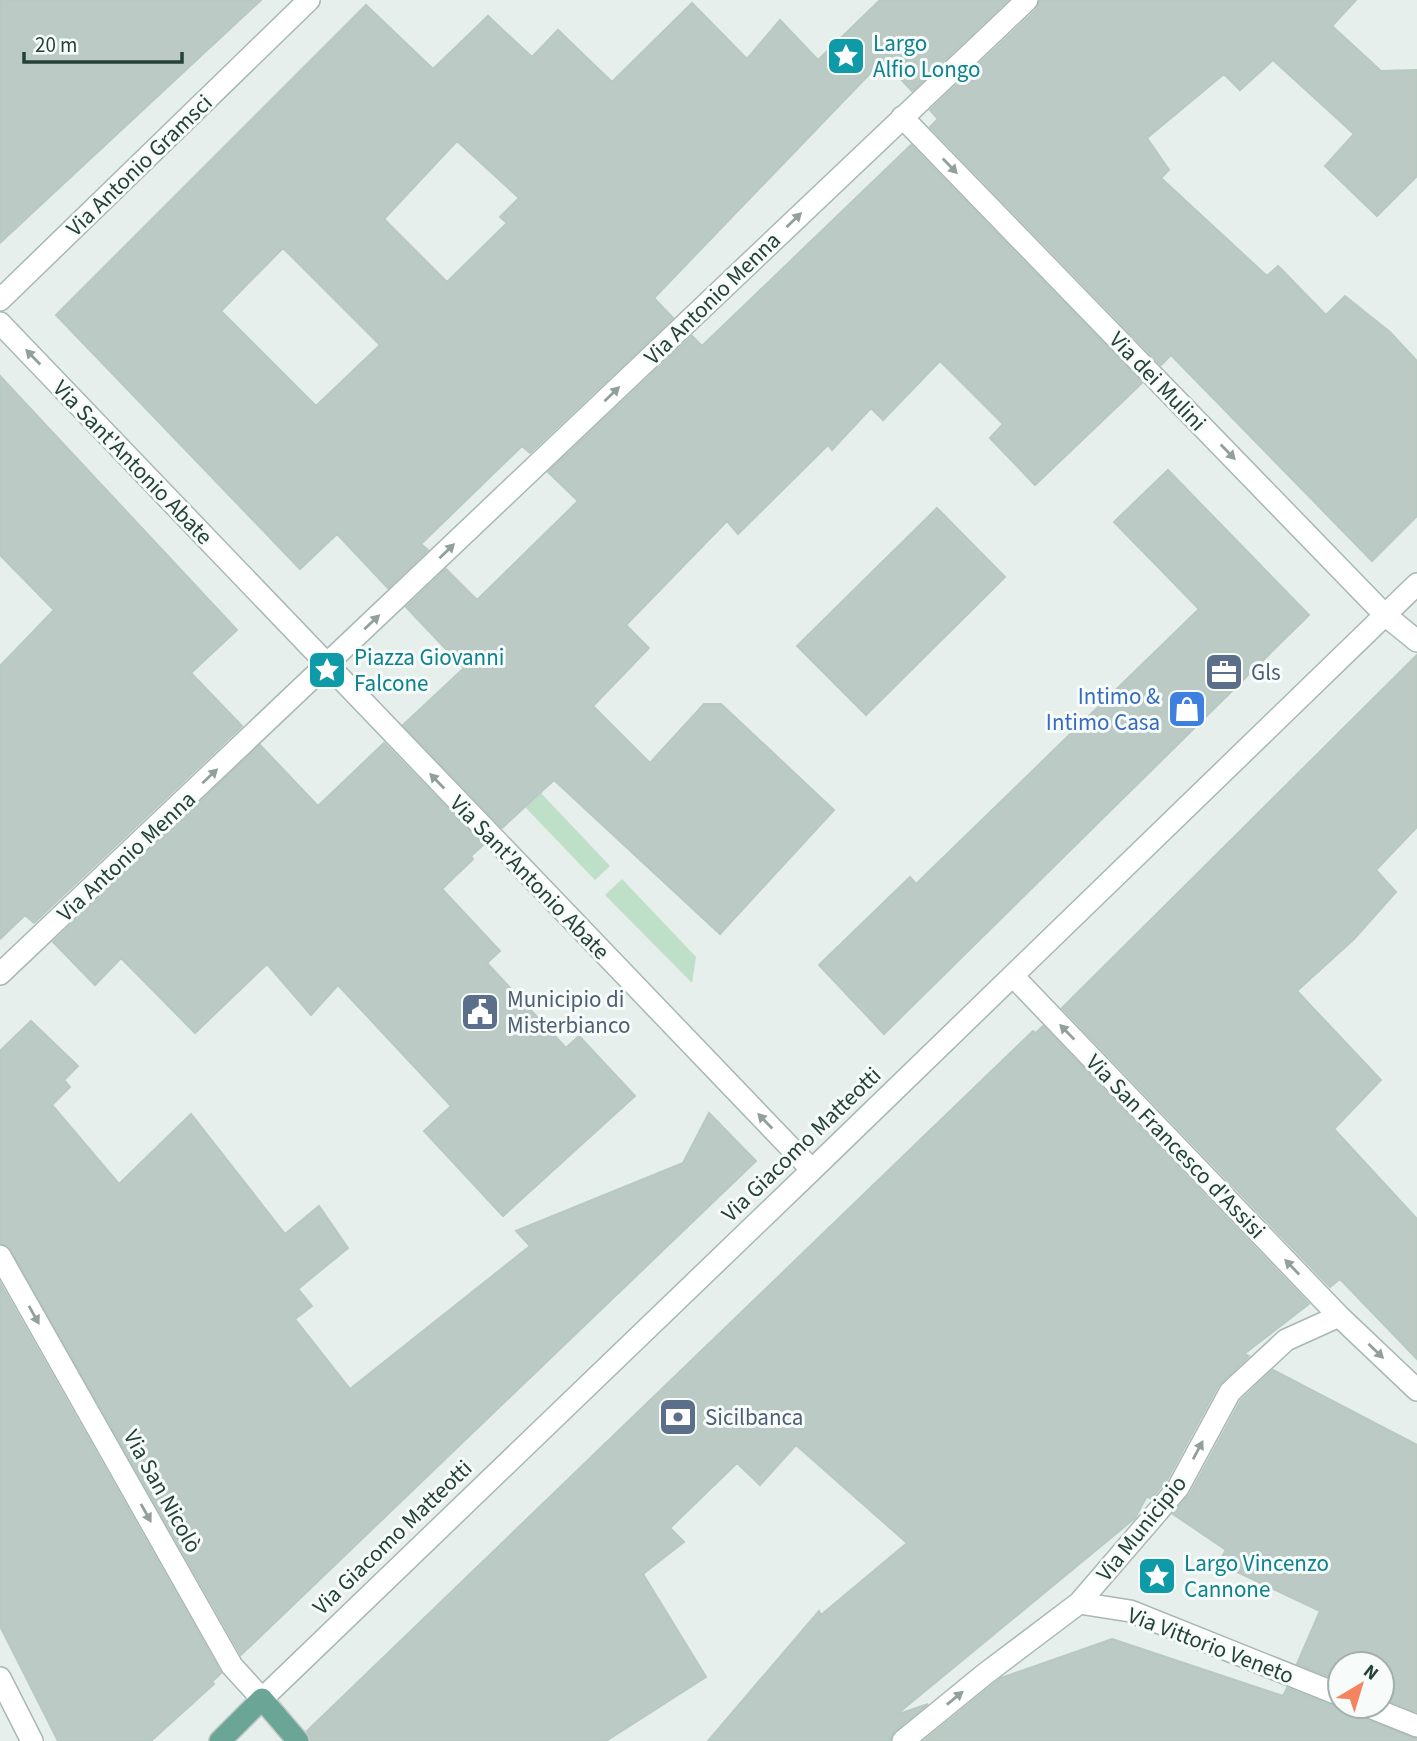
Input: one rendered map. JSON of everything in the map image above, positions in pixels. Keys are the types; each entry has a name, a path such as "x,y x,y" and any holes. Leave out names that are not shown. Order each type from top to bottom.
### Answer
{"main road":[{"name":"Via Giacomo Matteotti","path":"220,1741 261,1699"},
{"name":"Via San Nicolò","path":"261,1699 298,1741"}],"street":[{"name":"Via Antonio Gramsci","path":"0,300 309,0"},
{"name":"Via Antonio Menna","path":"0,974 1027,0"},
{"name":"Via dei Mulini","path":"902,117 1385,615 1417,640"},
{"name":"Via Sant'Antonio Abate","path":"0,323 812,1170"},
{"name":"Via Giacomo Matteotti","path":"261,1699 1417,584"},
{"name":"Via San Francesco d'Assisi","path":"1013,976 1339,1316"},
{"name":"Via San Nicolò","path":"0,1256 232,1666 261,1699"},
{"path":"1339,1316 1417,1390"},
{"name":"Via Municipio","path":"903,1741 985,1674 1079,1603 1178,1488 1230,1392 1286,1340 1339,1316"},
{"name":"Via Vittorio Veneto","path":"1079,1603 1130,1611 1326,1689"},
{"path":"0,1678 32,1741"},
{"path":"1396,1718 1417,1726"}],"green space":[{"path":"540,792 610,866 595,880 525,807"},
{"path":"622,879 696,957 692,983 605,895"}],"building":[{"path":"0,0 261,0 0,243"},
{"path":"880,0 1008,0 912,91 883,60 654,298 673,318 530,453 522,446 421,544 428,550 388,588 337,534 300,569 56,315 366,5 433,69 488,16 532,57 558,30 612,82 692,3 747,59 780,20 818,60","holes":["457,141 519,198 500,217 507,223 447,282 384,219","283,248 380,345 316,406 221,311"]},
{"path":"1040,0 1356,0 1332,26 1381,71 1417,70 1417,176 1377,216 1325,166 1354,134 1273,60 1240,90 1224,74 1147,138 1169,170 1161,178 1267,276 1278,266 1326,315 1345,296 1390,332 1417,361 1417,516 1372,561 1171,355 1161,365 930,127 938,119 930,110 1036,10"},
{"path":"911,145 1142,383 1035,485 990,438 1003,424 940,361 883,420 871,408 832,450 828,445 738,534 727,521 626,625 649,648 593,706 650,763 704,704 721,704 834,810 720,934 554,780 502,828 403,725 464,668 406,607 446,569 477,600 578,501 548,472 692,336 702,346"},
{"path":"0,376 237,630 191,673 242,726 34,923 25,915 0,939 0,666 54,610 0,555"},
{"path":"1168,470 1309,615 884,1034 819,965 910,877 916,884 1199,609 1114,522"},
{"path":"937,508 1005,577 866,715 797,646"},
{"path":"1417,655 1417,827 1376,870 1396,892 1354,939 1297,991 1381,1080 1334,1129 1417,1219 1417,1359 1340,1279 1330,1287 1062,1008"},
{"path":"384,743 483,845 471,856 473,859 442,889 500,951 487,963 566,1048 579,1036 635,1096 503,1216 424,1131 451,1106 338,985 311,1015 267,964 195,1033 121,958 95,985 53,942 260,745 318,806"},
{"path":"31,1021 78,1066 64,1080 70,1087 52,1105 119,1184 191,1114 285,1234 319,1206 348,1248 298,1289 312,1306 295,1319 350,1389 530,1246 516,1231 683,1163 709,1113 756,1161 241,1655 11,1250 0,1243 0,1051"},
{"path":"1043,1026 1309,1304 1244,1354 1249,1356 1218,1386 1167,1480 1151,1499 1147,1496 1135,1518 896,1715 928,1704 895,1731 890,1741 708,1741 819,1611 821,1615 907,1543 796,1445 760,1485 737,1463 670,1528 684,1542 643,1574 706,1677 606,1741 311,1741 307,1731 1033,1031 1036,1033"},
{"path":"0,1283 221,1673 212,1682 214,1684 151,1741 58,1741 0,1626"},
{"path":"1273,1370 1417,1445 1417,1712 1396,1704 1396,1650 1326,1650 1326,1675 1297,1664 1320,1611 1218,1563 1226,1550 1173,1514 1190,1494 1241,1400"},
{"path":"1112,1639 1283,1696 1287,1688 1326,1703 1326,1720 1367,1720 1417,1741 924,1741 1001,1678"}],"place":[{"name":"Largo Alfio Longo","path":"846,56"},
{"name":"Piazza Giovanni Falcone","path":"327,670"},
{"name":"Gls","path":"1224,672"},
{"name":"Intimo & Intimo Casa","path":"1187,709"},
{"name":"Municipio di Misterbianco","path":"480,1012"},
{"name":"Sicilbanca","path":"678,1417"},
{"name":"Largo Vincenzo Cannone","path":"1157,1576"}]}
